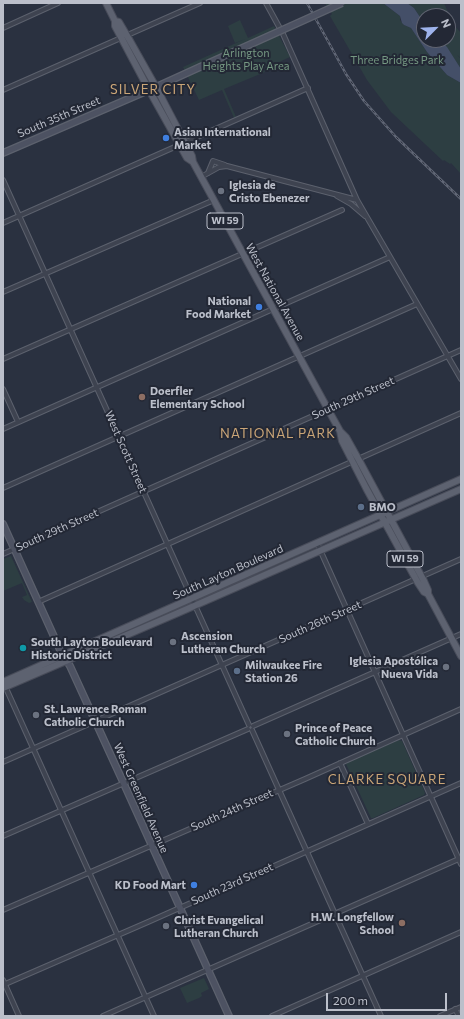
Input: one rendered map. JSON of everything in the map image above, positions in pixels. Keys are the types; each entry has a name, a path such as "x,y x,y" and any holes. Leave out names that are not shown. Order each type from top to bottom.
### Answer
{"main road":[{"name":"West National Avenue","path":"106,3 116,21 115,26 124,36 156,87 182,144"},
{"name":"South 35th Street","path":"3,153 156,87 342,3"},
{"name":"West National Avenue","path":"124,36 149,90 182,144 192,156 193,162 273,309 340,431 346,437 355,460 419,578 424,592 428,594 461,656"},
{"name":"South Layton Boulevard","path":"65,659 192,598 461,479"},
{"path":"429,504 428,497 444,487"},
{"name":"South Layton Boulevard","path":"4,685 196,606 461,489"},
{"name":"West Greenfield Avenue","path":"3,524 124,784 229,1016"}],"street":[{"path":"44,3 46,8"},
{"path":"3,28 58,3"},
{"path":"3,90 200,3"},
{"path":"266,3 283,34 308,88 357,200 461,379"},
{"path":"3,223 308,88"},
{"path":"208,173 213,161 357,200"},
{"path":"201,177 219,167 227,166"},
{"name":"West Scott Street","path":"3,180 380,1016"},
{"path":"331,193 351,204 369,220"},
{"path":"3,292 214,200"},
{"path":"3,360 70,329 342,210"},
{"path":"3,429 390,257"},
{"path":"3,488 417,304"},
{"name":"South 29th Street","path":"3,554 461,350"},
{"path":"3,390 18,422"},
{"path":"38,602 461,413"},
{"path":"317,543 461,864"},
{"name":"South 26th Street","path":"3,762 461,559"},
{"path":"3,836 124,784 461,634"},
{"path":"4,685 154,1016"},
{"name":"South 24th Street","path":"3,910 152,846 461,709"},
{"path":"340,763 368,824"},
{"name":"South 23rd Street","path":"4,983 180,908 461,782"},
{"path":"102,1016 460,859"},
{"path":"272,1016 461,932"},
{"path":"4,983 19,1016"},
{"path":"440,1016 461,1007"},
{"path":"456,1009 458,1016"}],"green space":[{"name":"Three Bridges Park","path":"325,3 383,3 400,16 400,20 404,25 411,28 416,36 416,48 424,48 447,75 461,83 461,174 451,163 450,164 444,160 443,161 391,112 367,80 330,16 332,14"},
{"path":"407,3 444,3 446,8 416,8 416,11"},
{"name":"Arlington Heights Play Area","path":"240,20 248,38 274,26 290,57 264,69 265,72 224,89 236,117 234,118 222,90 199,100 183,67 245,39 235,43 228,26"},
{"path":"456,27 461,33 461,58 457,55 461,59 461,69 447,48 456,48"},
{"path":"11,556 32,602 29,603 22,597 27,595 22,583 3,591 3,559"},
{"path":"399,740 402,741 425,793 424,795 371,818 346,764"},
{"path":"204,978 209,989 201,993 202,996 199,998 187,1003 180,988"}],"water":[{"path":"383,3 407,3 414,8 416,11 416,36 411,28 402,23 400,16"},
{"path":"424,48 448,48 461,69 461,83 447,75"}],"railway":[{"path":"307,3 346,74 364,101 396,137 461,199"}],"place":[{"name":"Asian International Market","path":"166,138"},
{"name":"Iglesia de Cristo Ebenezer","path":"221,191"},
{"name":"National Food Market","path":"259,307"},
{"name":"Doerfler Elementary School","path":"142,397"},
{"name":"BMO","path":"361,507"},
{"name":"Ascension Lutheran Church","path":"173,642"},
{"name":"South Layton Boulevard Historic District","path":"23,648"},
{"name":"Iglesia Apostólica Nueva Vida","path":"446,667"},
{"name":"Milwaukee Fire Station 26","path":"237,671"},
{"name":"St. Lawrence Roman Catholic Church","path":"36,715"},
{"name":"Prince of Peace Catholic Church","path":"287,734"},
{"name":"KD Food Mart","path":"194,885"},
{"name":"H.W. Longfellow School","path":"402,923"},
{"name":"Christ Evangelical Lutheran Church","path":"166,926"}],"district":[{"name":"SILVER CITY","path":"153,90"},
{"name":"NATIONAL PARK","path":"278,434"},
{"name":"CLARKE SQUARE","path":"387,780"}]}
